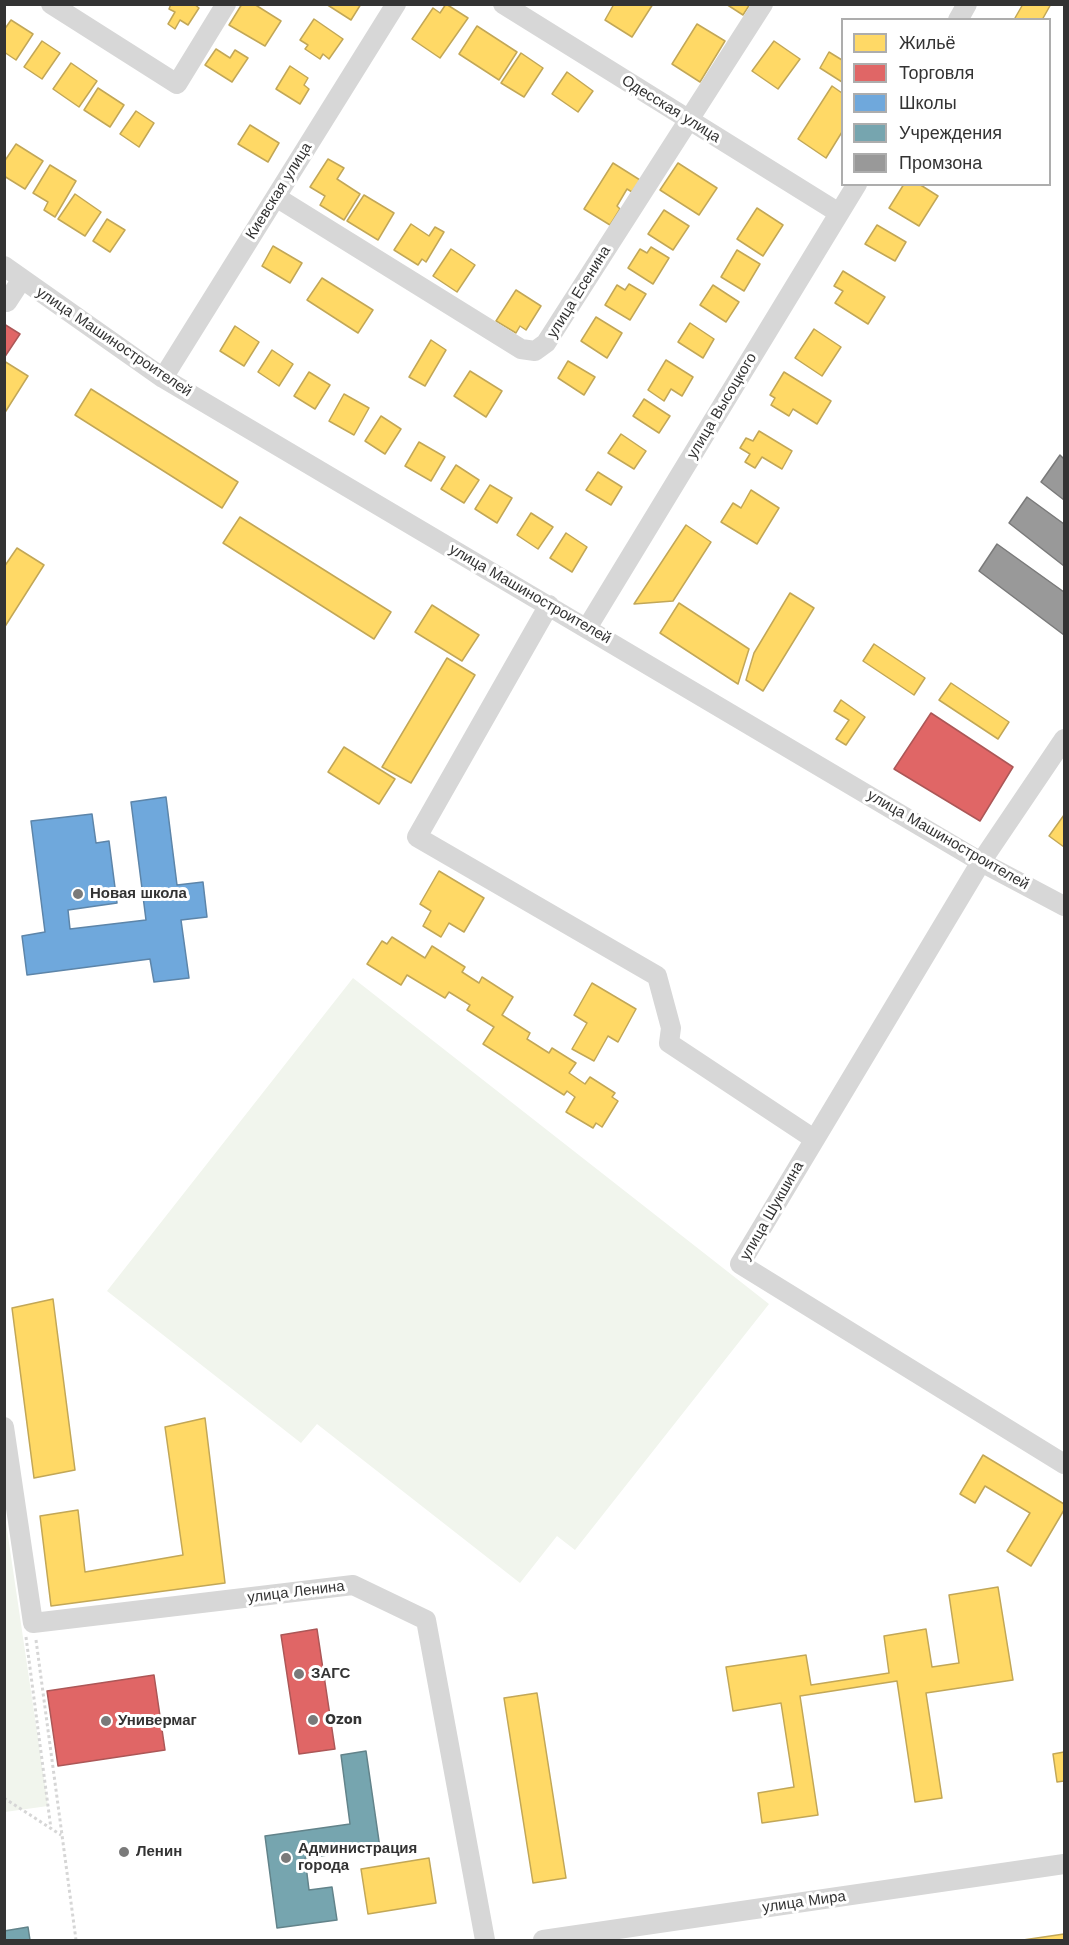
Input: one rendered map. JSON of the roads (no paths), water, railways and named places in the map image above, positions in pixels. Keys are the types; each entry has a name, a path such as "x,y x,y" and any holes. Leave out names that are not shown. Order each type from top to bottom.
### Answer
{"street":[{"path":"51,4 177,84 226,4"},
{"name":"Киевская улица","path":"163,378 396,4"},
{"name":"Одесская улица","path":"503,4 839,213"},
{"name":"улица Есенина","path":"276,197 521,349 535,351 546,343 763,4"},
{"path":"959,18 967,4"},
{"name":"улица Высоцкого","path":"587,628 856,186"},
{"name":"улица Машиностроителей","path":"4,266 163,378 981,862 1065,906"},
{"path":"7,302 22,279"},
{"path":"549,605 417,837 657,976 671,1028 669,1043 814,1139"},
{"name":"улица Шукшина","path":"1065,739 981,862 740,1264 1065,1464"},
{"name":"улица Ленина","path":"4,1426 29,1625 353,1585 426,1620 485,1941"},
{"name":"улица Мира","path":"543,1941 1065,1864"}],"place":[{"name":"Новая школа","path":"78,894"},
{"name":"ЗАГС","path":"299,1674"},
{"name":"Ozon","path":"313,1720"},
{"name":"Универмаг","path":"106,1721"},
{"name":"Ленин","path":"124,1852"},
{"name":"Администрация города","path":"286,1858"}]}
